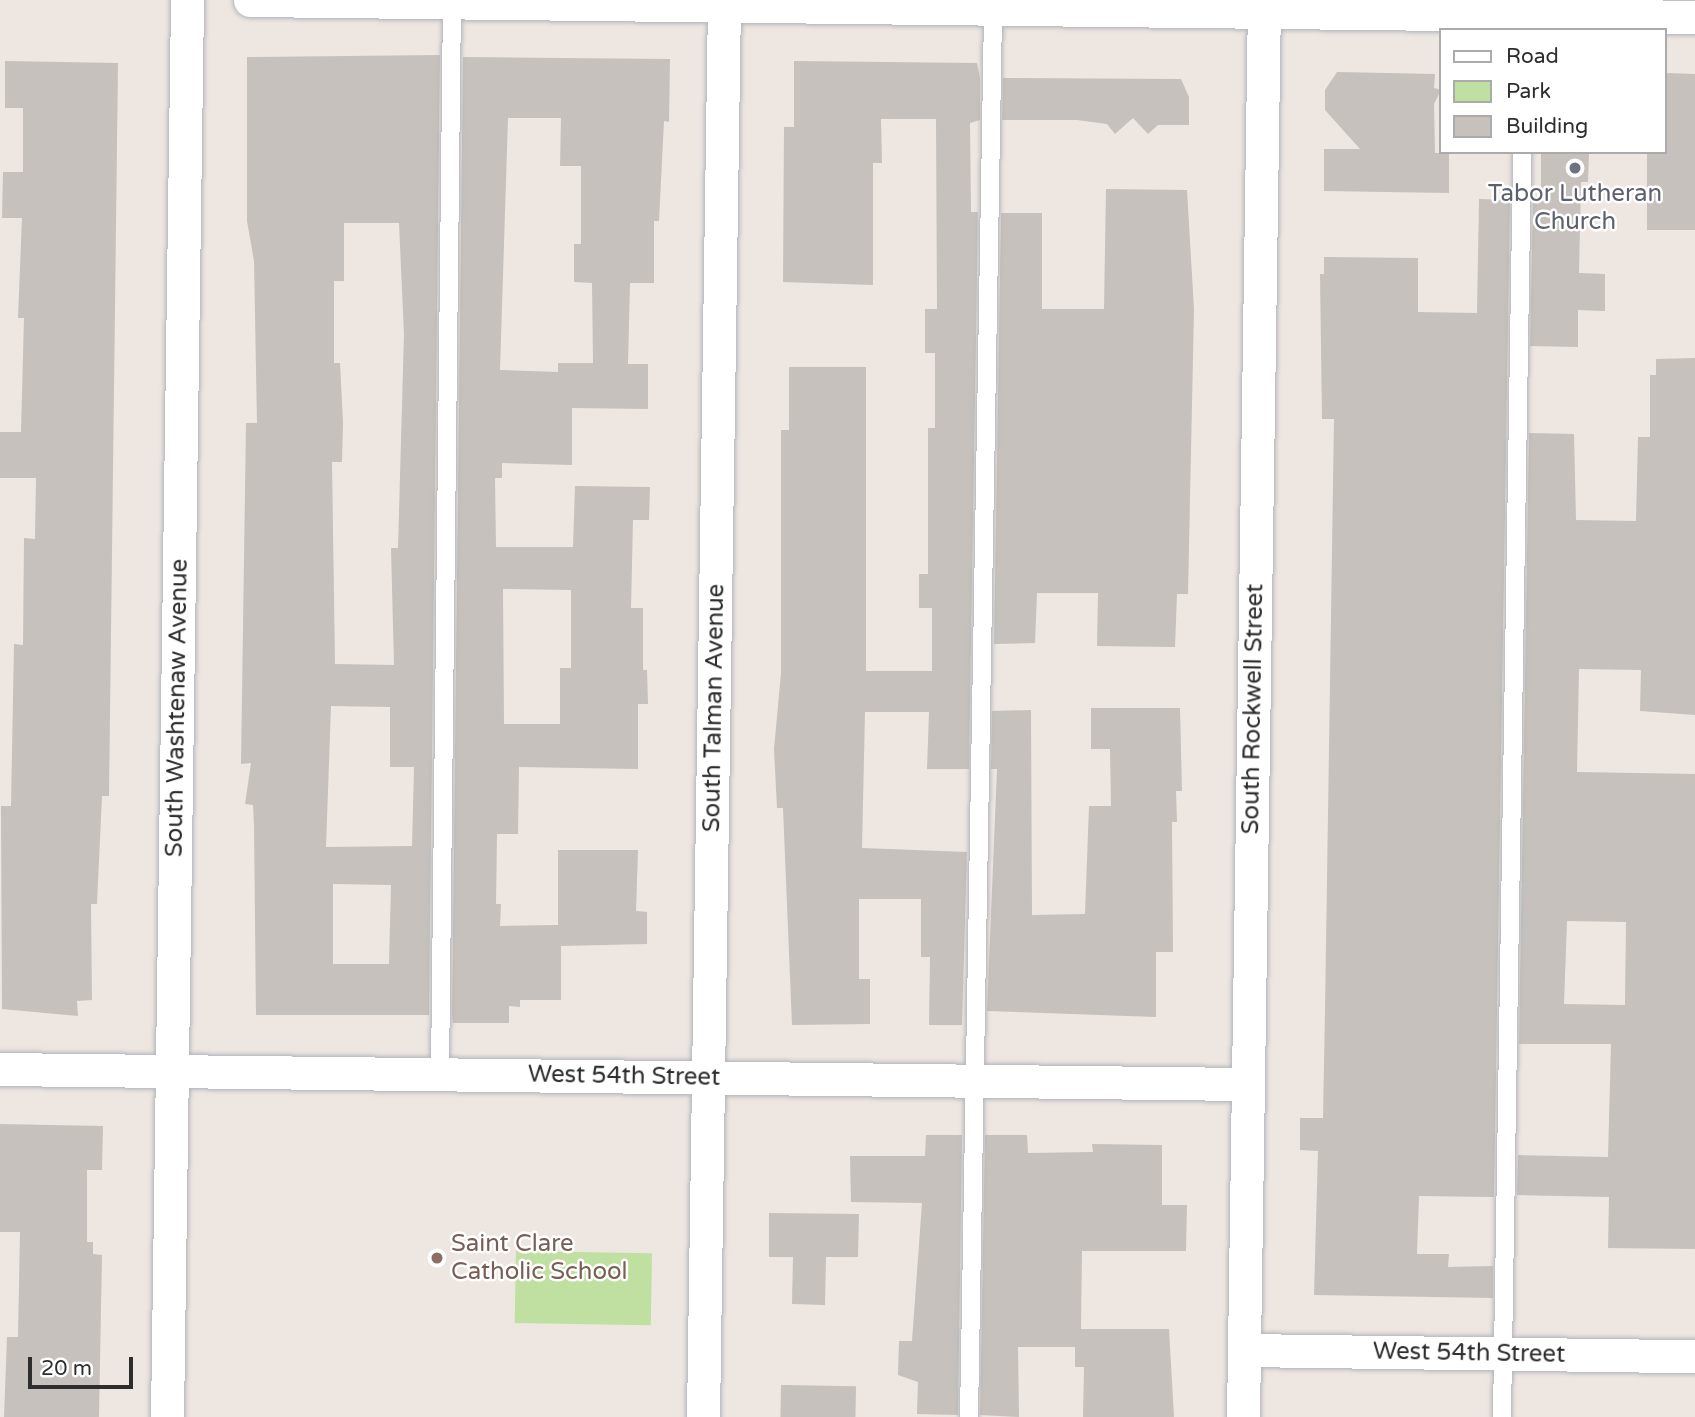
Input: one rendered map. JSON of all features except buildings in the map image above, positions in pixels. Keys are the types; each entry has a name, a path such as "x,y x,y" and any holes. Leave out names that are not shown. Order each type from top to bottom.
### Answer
{"street":[{"name":"South Washtenaw Avenue","path":"167,1417 187,0"},
{"path":"250,0 724,3 993,9 1264,6 1695,18"},
{"name":"South Talman Avenue","path":"703,1417 724,3"},
{"name":"South Rockwell Street","path":"1243,1417 1264,6"},
{"name":"West 54th Street","path":"0,1069 1248,1084"},
{"name":"West 54th Street","path":"1244,1350 1695,1356"}],"lane":[{"path":"440,1074 452,1"},
{"path":"969,1417 972,1081 993,9"},
{"path":"1502,1417 1522,154"}],"green space":[{"path":"516,1251 652,1253 651,1325 515,1323"}],"place":[{"name":"Tabor Lutheran Church","path":"1575,168"},
{"name":"Saint Clare Catholic School","path":"437,1258"}]}
